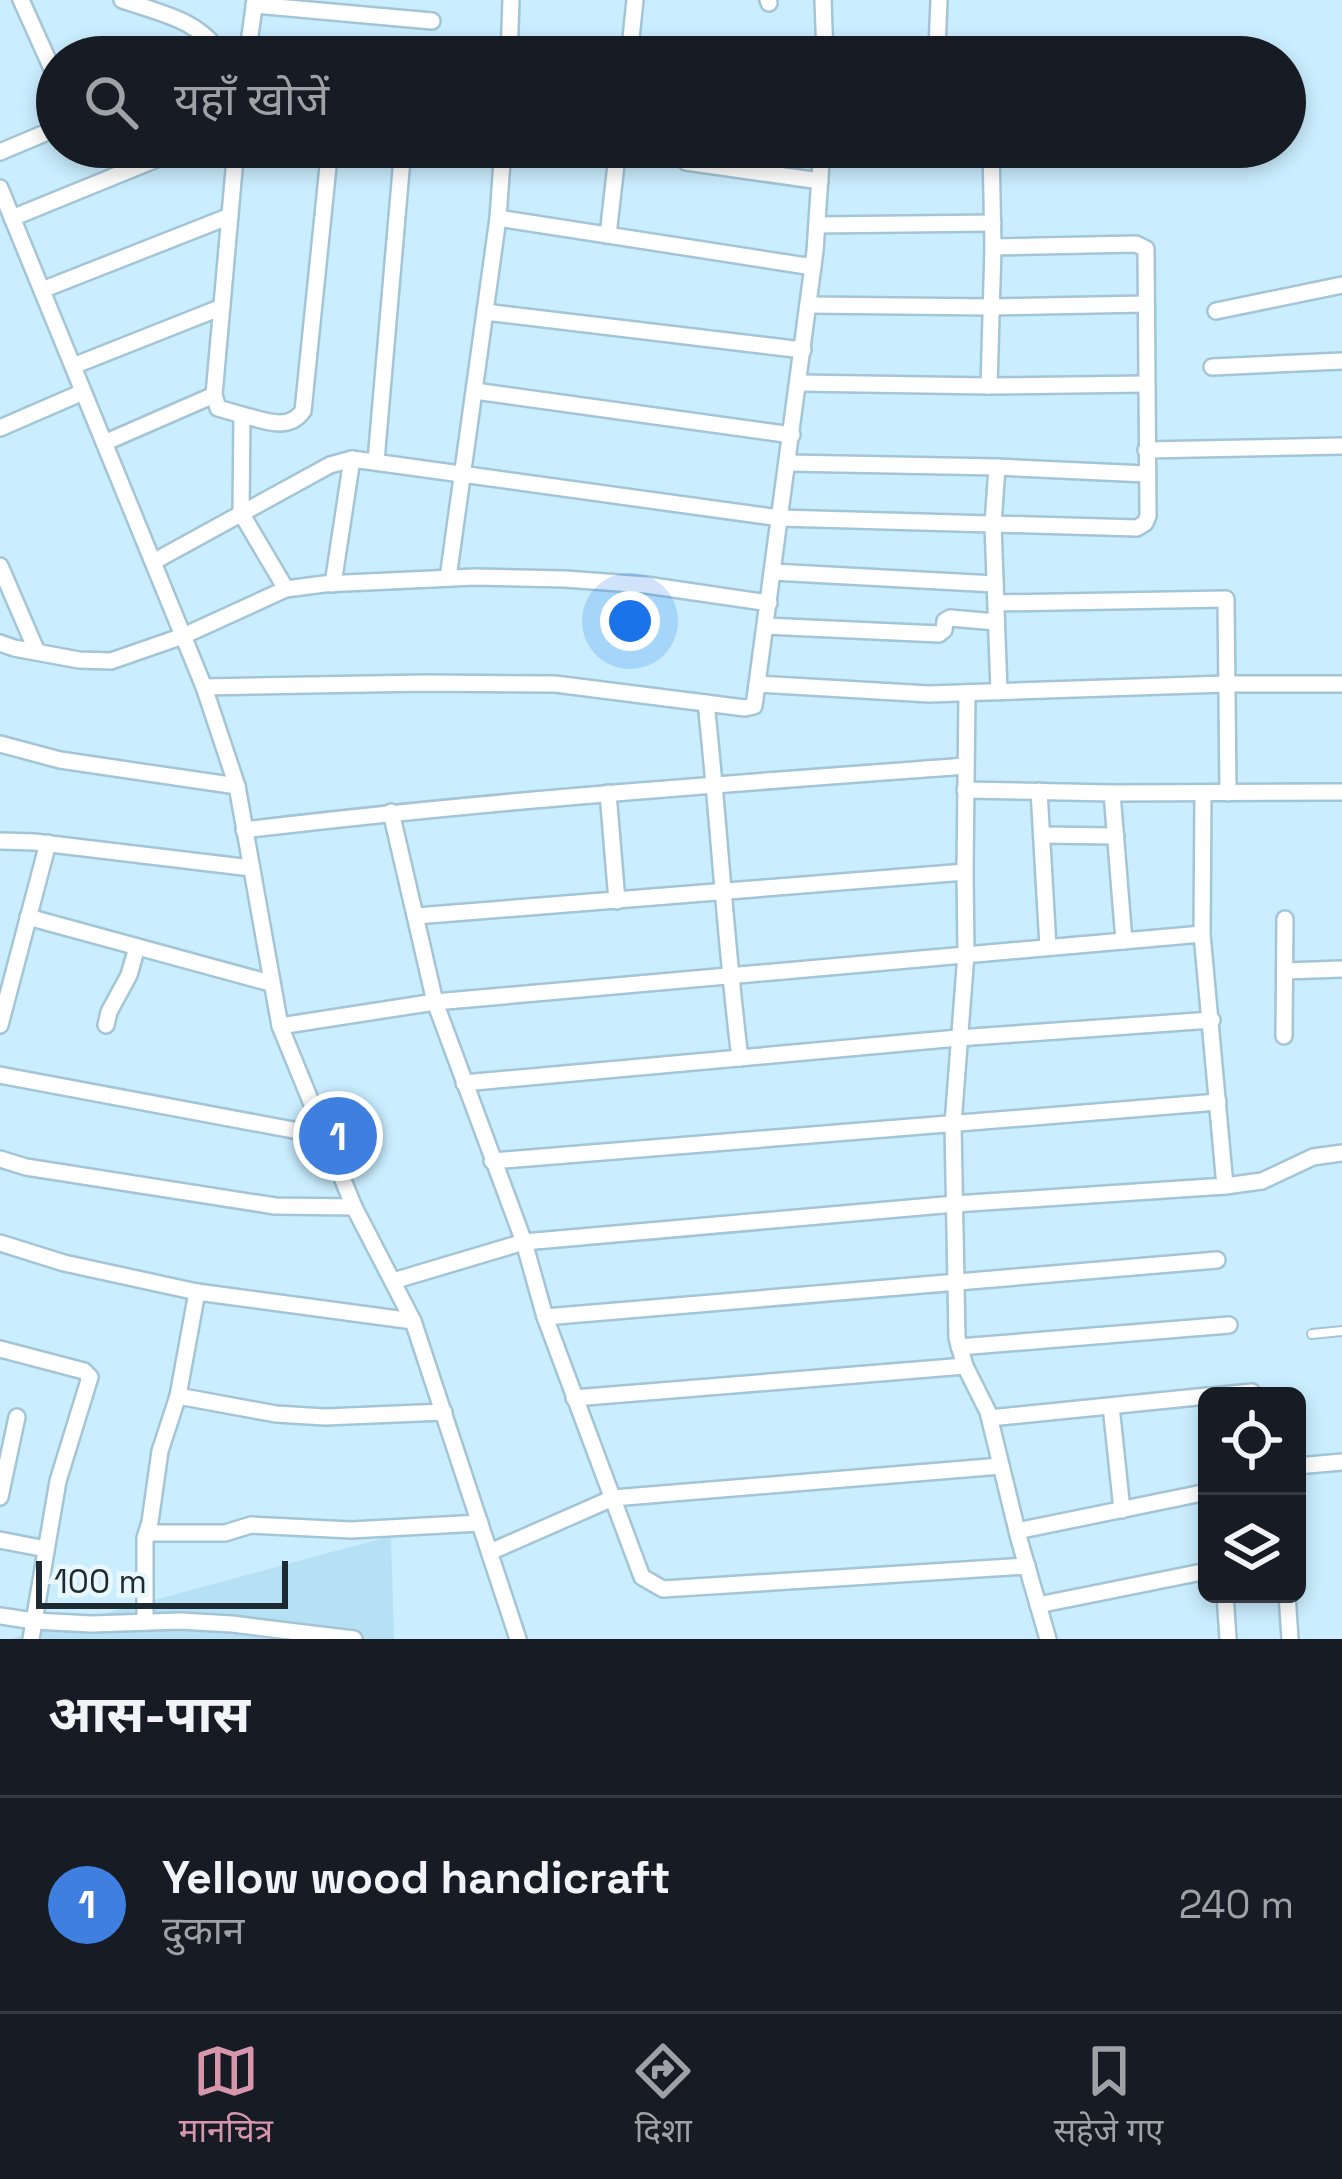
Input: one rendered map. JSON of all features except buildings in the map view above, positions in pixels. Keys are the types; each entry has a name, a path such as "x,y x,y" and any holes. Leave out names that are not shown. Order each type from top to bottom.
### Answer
{"street":[{"path":"21,0 37,36"},
{"path":"122,0 207,36"},
{"path":"510,36 511,0"},
{"path":"631,36 635,0"},
{"path":"823,0 824,36"},
{"path":"938,36 939,0"},
{"path":"250,36 255,2 432,21"},
{"path":"0,152 36,137"},
{"path":"12,218 135,168"},
{"path":"234,168 214,395 218,408 286,424 303,411 328,168"},
{"path":"376,461 401,168"},
{"path":"448,578 499,218 502,168"},
{"path":"608,235 616,168"},
{"path":"728,168 820,181"},
{"path":"204,687 555,684 754,706 799,383 821,168"},
{"path":"989,386 992,168"},
{"path":"1,192 204,687 236,785 280,1026 354,1207 413,1321 518,1639"},
{"path":"42,290 230,216"},
{"path":"499,218 813,267"},
{"path":"817,225 993,223"},
{"path":"153,562 331,465 352,459 780,518 1137,528 1148,516 1146,249 1142,245 993,247"},
{"path":"1216,310 1342,285"},
{"path":"808,305 1147,304"},
{"path":"73,366 222,308"},
{"path":"485,312 803,350"},
{"path":"1212,367 1342,361"},
{"path":"799,383 1145,384"},
{"path":"475,391 792,435"},
{"path":"0,428 83,392"},
{"path":"104,443 214,395"},
{"path":"242,416 242,513 286,590"},
{"path":"1146,450 1342,446"},
{"path":"333,584 352,459"},
{"path":"788,463 1147,474"},
{"path":"997,467 993,524 999,692"},
{"path":"0,566 37,652"},
{"path":"773,572 995,584"},
{"path":"0,643 79,660 111,661 183,636 286,590 448,578 646,585 769,603"},
{"path":"996,603 1226,598 1228,793"},
{"path":"765,626 939,634 950,618 996,622"},
{"path":"757,684 929,694 1342,684"},
{"path":"967,693 966,954 953,1124 955,1308 959,1347 990,1418 1048,1639"},
{"path":"706,703 740,1058"},
{"path":"0,744 60,760 236,785"},
{"path":"244,830 392,812 966,766"},
{"path":"965,790 1342,792"},
{"path":"1039,791 1048,947"},
{"path":"608,793 617,901"},
{"path":"1112,793 1124,940"},
{"path":"1203,793 1202,934 1225,1186"},
{"path":"392,812 434,1002 642,1577 664,1589 1027,1566"},
{"path":"1042,836 1116,836"},
{"path":"0,841 251,868"},
{"path":"0,1024 48,844"},
{"path":"416,916 964,872"},
{"path":"28,917 270,983"},
{"path":"1284,1036 1285,919"},
{"path":"280,1026 434,1002 1202,934"},
{"path":"106,1024 129,975 136,947"},
{"path":"1285,971 1342,969"},
{"path":"464,1083 1212,1020"},
{"path":"0,1075 325,1136"},
{"path":"492,1161 1219,1102"},
{"path":"393,1281 524,1242 1225,1186 1262,1181 1313,1157 1342,1154"},
{"path":"0,1160 275,1206 354,1207"},
{"path":"0,1243 64,1263 197,1292 413,1321"},
{"path":"545,1317 1217,1260"},
{"path":"145,1622 144,1545 160,1451 178,1396 197,1292"},
{"path":"959,1347 1228,1325"},
{"path":"0,1349 84,1371 90,1377 58,1480 32,1630"},
{"path":"574,1398 965,1366"},
{"path":"178,1396 275,1414 362,1418 444,1412"},
{"path":"990,1418 1198,1397"},
{"path":"1111,1406 1123,1510"},
{"path":"0,1496 17,1417"},
{"path":"1306,1465 1342,1462"},
{"path":"490,1552 613,1498 1001,1466"},
{"path":"1017,1531 1198,1494"},
{"path":"146,1533 225,1533 251,1525 351,1530 480,1523"},
{"path":"0,1540 46,1549"},
{"path":"1038,1605 1198,1573"},
{"path":"1226,1603 1228,1639"},
{"path":"1288,1603 1290,1639"},
{"path":"0,1616 32,1630 180,1621 354,1639"}],"lane":[{"path":"1312,1334 1342,1331"}],"shaded area":[{"path":"391,1536 394,1639 9,1639"}],"place":[{"name":"Yellow wood handicraft","path":"338,1136"}]}
